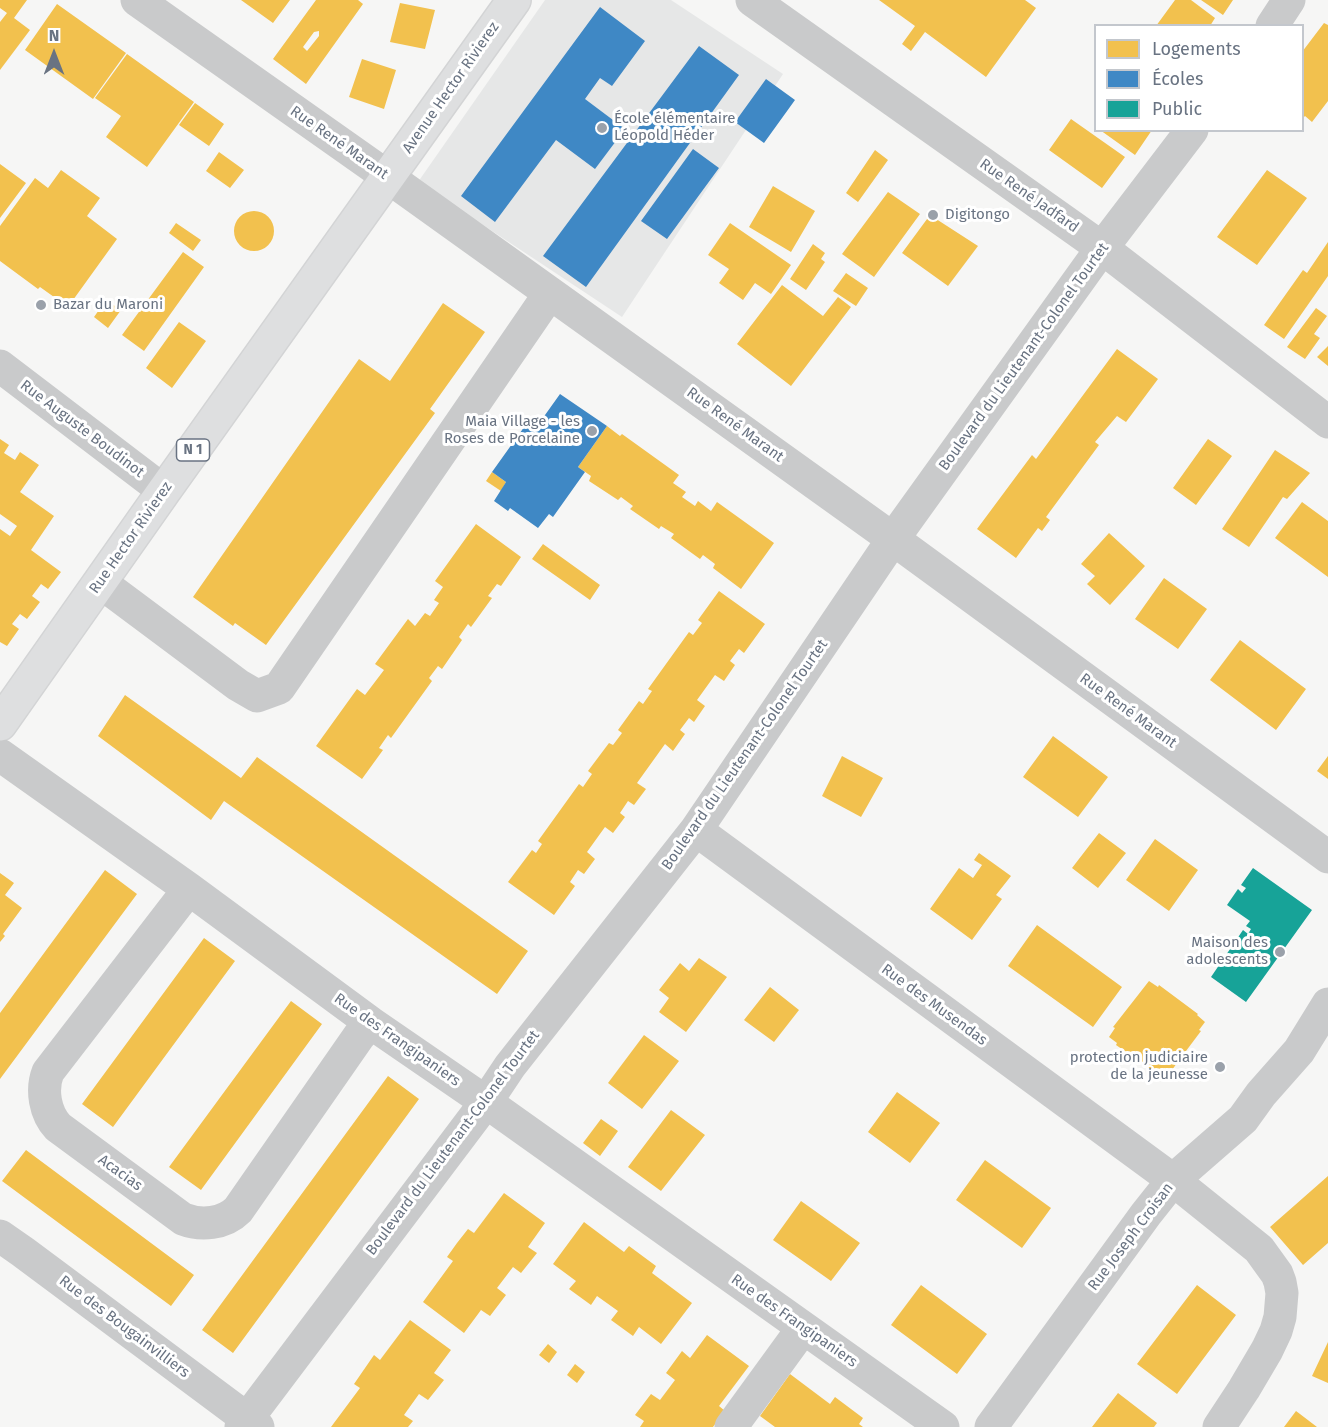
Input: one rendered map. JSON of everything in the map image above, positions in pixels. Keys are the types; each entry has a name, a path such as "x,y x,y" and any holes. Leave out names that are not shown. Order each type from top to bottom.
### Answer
{"main road":[{"name":"Avenue Hector Rivierez","path":"388,177 514,0"},
{"name":"Rue Hector Rivierez","path":"0,724 388,177"}],"street":[{"name":"Rue René Marant","path":"137,0 893,539 1328,857"},
{"name":"Rue René Jadfard","path":"752,0 1102,248 1328,422"},
{"path":"1273,24 1290,0"},
{"name":"Boulevard du Lieutenant-Colonel Tourtet","path":"249,1424 486,1102 510,1066 696,830 893,539 1102,248 1190,132"},
{"path":"100,582 238,686 257,696 279,688 550,293"},
{"name":"Rue Auguste Boudinot","path":"0,366 164,491"},
{"name":"Rue des Frangipaniers","path":"0,755 189,889 371,1023 486,1102 943,1427"},
{"name":"Rue des Musendas","path":"696,830 1173,1180 1259,1249 1277,1274 1282,1306 1276,1331 1244,1389 1219,1427"},
{"name":"Acacias","path":"189,889 48,1072 45,1081 45,1100 52,1121 58,1127 183,1219 200,1223 218,1221 231,1216 237,1210 359,1036 371,1023"},
{"name":"Rue Joseph Croisan","path":"992,1427 1173,1180 1243,1119 1261,1094 1299,1051 1328,1004"},
{"name":"Rue des Bougainvilliers","path":"0,1236 249,1424"},
{"path":"731,1427 803,1328"}],"shaded area":[{"name":"École élémentaire Léopold Héder","path":"545,0 671,0 783,74 622,317 418,182"}],"building: Logements":[{"path":"0,0 27,0 14,18 30,30 0,70 0,22 7,13 0,8"},
{"path":"241,0 290,0 273,23"},
{"path":"316,0 358,0 363,4 306,84 273,59","holes":["319,31 319,36 307,51 303,47 314,32"]},
{"path":"879,0 1025,0 1036,8 986,77 925,32 911,51 902,44 915,26"},
{"path":"1175,0 1191,0 1215,18 1211,24 1157,24"},
{"path":"1201,0 1233,0 1223,15"},
{"path":"400,3 435,10 425,49 390,42"},
{"path":"57,4 126,53 93,99 25,50"},
{"path":"1324,23 1328,25 1328,101 1312,122 1304,117 1304,49"},
{"path":"127,54 194,102 147,167 106,137 121,116 95,98"},
{"path":"362,59 396,70 384,109 349,97"},
{"path":"195,103 224,124 209,146 179,125"},
{"path":"1071,119 1125,157 1102,188 1049,150"},
{"path":"1103,132 1151,132 1135,155"},
{"path":"875,150 888,160 858,202 846,193"},
{"path":"219,152 244,170 230,188 206,171"},
{"path":"0,164 26,183 0,218"},
{"path":"61,170 100,198 87,216 117,239 68,307 40,287 38,289 0,261 0,226 35,178 48,188"},
{"path":"1267,170 1307,198 1257,265 1217,237"},
{"path":"773,186 815,211 791,252 749,227"},
{"path":"888,192 920,214 874,277 842,254"},
{"path":"254,211 268,217 274,231 268,245 254,251 240,245 234,231 240,217"},
{"path":"930,215 978,246 948,286 902,253"},
{"path":"176,223 201,240 193,251 169,233"},
{"path":"730,223 791,265 771,294 755,283 743,300 719,283 729,269 708,255"},
{"path":"1328,242 1328,276 1284,339 1264,325 1303,270 1307,273"},
{"path":"813,244 825,253 821,259 825,262 806,290 790,279"},
{"path":"183,252 204,267 144,351 122,335"},
{"path":"846,273 868,288 856,306 833,291"},
{"path":"782,285 823,316 838,297 851,307 791,386 737,344"},
{"path":"106,300 121,310 108,328 94,317"},
{"path":"443,303 485,332 430,409 435,413 266,645 235,623 233,626 193,597 359,359 390,381"},
{"path":"1316,308 1327,316 1314,334 1320,338 1305,359 1287,347"},
{"path":"179,322 206,341 172,388 146,368"},
{"path":"1328,346 1328,366 1317,357"},
{"path":"1117,349 1158,379 1126,422 1117,416 1095,442 1099,445 1046,517 1050,520 1042,531 1038,528 1016,558 977,529 1032,455 1036,459"},
{"path":"607,426 620,436 622,434 679,475 673,483 686,492 682,497 695,506 698,501 711,511 717,502 774,543 741,589 713,568 715,564 703,555 700,559 671,538 674,534 661,526 659,529 630,509 633,506 621,497 618,500 589,481 591,476 578,467"},
{"path":"0,439 9,445 4,453 15,460 20,452 39,465 20,492 54,516 31,550 61,572 48,589 41,584 32,596 40,602 27,619 20,614 12,624 19,629 7,646 0,642 0,529 10,536 17,526 0,514"},
{"path":"1208,439 1232,456 1196,505 1173,488"},
{"path":"1275,450 1310,473 1287,499 1283,497 1249,547 1222,529"},
{"path":"492,472 506,482 501,491 486,481"},
{"path":"1302,502 1328,521 1328,577 1275,538"},
{"path":"476,524 521,557 501,586 497,584 488,596 492,598 471,627 468,624 459,637 462,640 442,669 438,666 429,678 432,681 391,738 388,735 379,748 383,750 362,779 316,746 357,689 365,695 384,670 375,664 408,619 415,626 425,613 430,616 439,603 434,600 443,587 435,581"},
{"path":"1109,533 1145,566 1110,605 1087,584 1095,576 1081,564"},
{"path":"543,544 600,585 590,600 532,559"},
{"path":"1164,578 1207,609 1178,649 1135,619"},
{"path":"719,591 765,624 744,653 739,649 730,661 735,665 724,681 715,675 697,700 705,706 694,722 689,718 680,730 685,734 673,751 665,744 637,783 646,789 634,805 628,801 620,813 625,817 613,833 605,827 587,852 595,859 584,874 578,870 570,882 575,886 554,915 508,882 532,850 536,853 542,844 538,841 579,784 583,787 592,774 588,771 609,743 613,745 622,733 618,730 639,701 643,704 652,691 648,689 689,632 693,635 702,623 698,620"},
{"path":"1240,640 1306,689 1276,730 1210,680"},
{"path":"125,695 241,778 257,757 528,951 497,994 224,801 211,820 98,736"},
{"path":"1053,736 1108,777 1078,817 1023,777"},
{"path":"842,756 883,778 861,817 822,796"},
{"path":"1328,756 1328,779 1317,771"},
{"path":"1099,833 1126,853 1098,888 1072,868"},
{"path":"1155,839 1198,870 1169,911 1126,880"},
{"path":"979,853 1011,876 996,895 1002,899 972,940 930,909 959,868 973,878 982,865 974,860"},
{"path":"105,870 137,894 0,1079 0,1013"},
{"path":"0,873 14,883 5,895 22,908 3,934 5,936 0,942"},
{"path":"1037,925 1122,987 1093,1027 1008,966"},
{"path":"204,938 235,961 113,1127 82,1104"},
{"path":"699,958 727,977 686,1032 659,1012 669,998 659,990 680,963 689,971"},
{"path":"1149,981 1158,987 1159,985 1198,1014 1205,1022 1199,1030 1201,1031 1165,1078 1116,1045 1117,1043 1109,1037 1115,1028 1113,1027"},
{"path":"770,987 799,1010 774,1042 744,1020"},
{"path":"291,1001 322,1024 201,1190 169,1167"},
{"path":"644,1035 679,1061 642,1109 608,1083"},
{"path":"388,1076 419,1099 233,1353 202,1330"},
{"path":"897,1092 940,1123 910,1163 868,1132"},
{"path":"671,1110 705,1135 661,1191 628,1167"},
{"path":"601,1119 618,1131 600,1156 583,1143"},
{"path":"26,1150 194,1275 171,1306 2,1181"},
{"path":"985,1160 1051,1208 1022,1248 956,1200"},
{"path":"1328,1176 1328,1243 1303,1265 1270,1227"},
{"path":"504,1193 545,1223 528,1247 537,1253 521,1273 513,1267 497,1288 506,1295 490,1316 481,1310 464,1333 423,1302 453,1261 447,1257 457,1243 468,1229 474,1233"},
{"path":"801,1201 860,1243 831,1281 773,1240"},
{"path":"584,1222 624,1252 629,1246 656,1266 652,1273 692,1303 661,1344 639,1327 633,1336 611,1320 618,1311 597,1296 591,1305 569,1289 576,1281 553,1264"},
{"path":"921,1285 987,1334 957,1374 891,1325"},
{"path":"1197,1285 1236,1315 1177,1394 1137,1364"},
{"path":"410,1320 451,1350 434,1373 444,1380 428,1400 419,1394 404,1415 413,1421 408,1427 331,1427 360,1388 354,1384 374,1355 380,1360"},
{"path":"707,1335 749,1366 719,1406 725,1411 713,1427 640,1427 644,1421 635,1415 651,1394 660,1400 675,1380 666,1373 682,1351 690,1358"},
{"path":"1328,1342 1328,1383 1312,1376"},
{"path":"548,1344 557,1352 549,1363 539,1355"},
{"path":"575,1364 585,1372 577,1383 567,1375"},
{"path":"790,1374 830,1404 835,1397 863,1418 859,1424 863,1427 775,1427 760,1416"},
{"path":"1118,1393 1157,1423 1154,1427 1092,1427"},
{"path":"1296,1411 1300,1414 1317,1427 1284,1427"}],"building: Écoles":[{"path":"600,7 645,41 612,86 600,78 585,99 625,129 595,169 556,140 495,222 461,196"},
{"path":"699,46 739,75 586,287 543,256"},
{"path":"766,79 795,100 764,143 735,122"},
{"path":"693,149 719,168 667,239 641,221"},
{"path":"560,394 607,426 578,467 585,472 553,517 549,514 538,528 510,508 508,511 494,501 506,482 492,472 532,416 540,422"}],"building: Public":[{"path":"1253,868 1312,910 1246,1002 1211,977 1243,930 1248,934 1251,929 1246,926 1250,921 1227,905 1238,889 1242,893 1246,888 1241,885"}],"place":[{"name":"École élémentaire Léopold Héder","path":"602,128"},
{"name":"Digitongo","path":"933,215"},
{"name":"Bazar du Maroni","path":"41,305"},
{"name":"Maia Village - les Roses de Porcelaine","path":"592,431"},
{"name":"Maison des adolescents","path":"1280,952"},
{"name":"protection judiciaire de la jeunesse","path":"1220,1067"}]}
